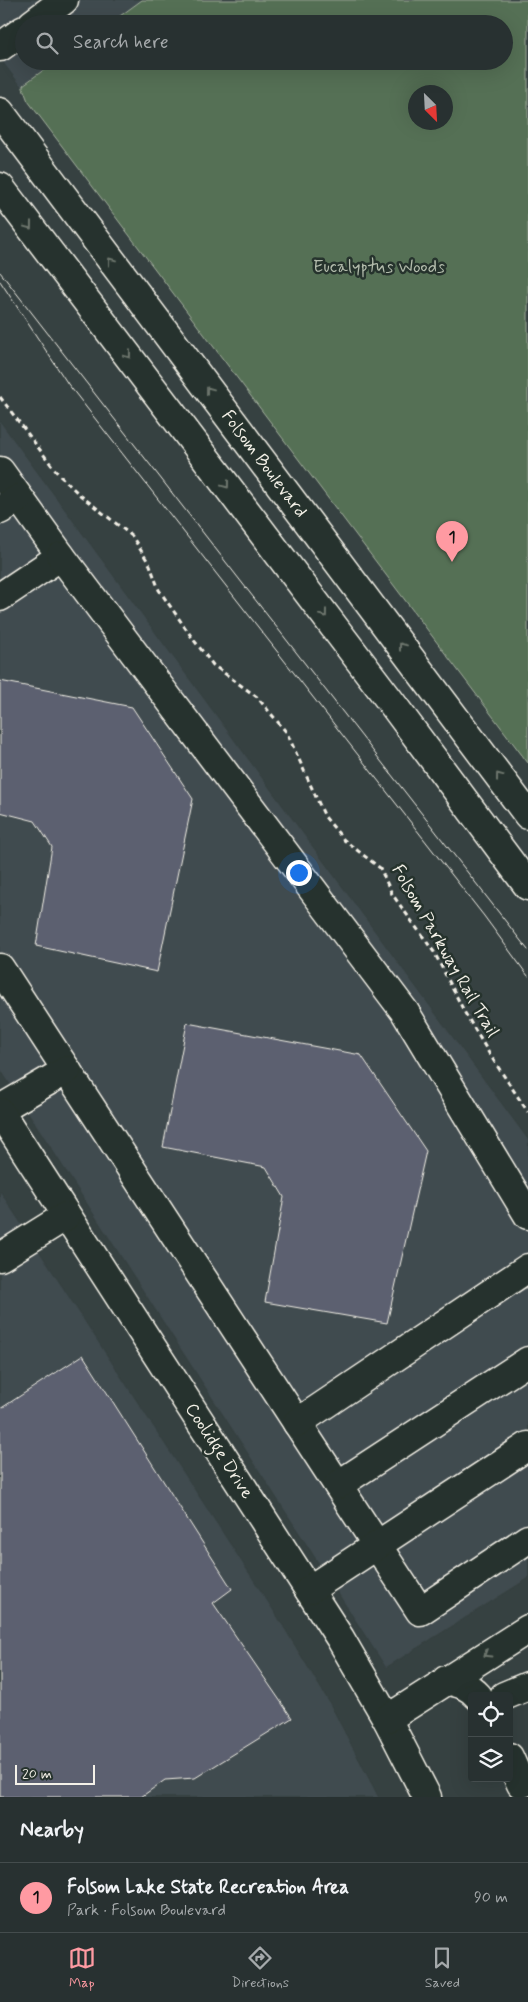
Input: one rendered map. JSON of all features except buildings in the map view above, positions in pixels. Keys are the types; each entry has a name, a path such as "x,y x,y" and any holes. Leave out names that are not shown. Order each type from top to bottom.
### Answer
{"main road":[{"path":"44,15 64,0"},
{"path":"0,47 15,36"},
{"name":"Folsom Boulevard","path":"0,112 528,815"},
{"path":"0,187 388,698 528,886"},
{"path":"0,472 9,504 60,556 405,1012 528,1215"},
{"path":"0,597 60,556"},
{"path":"0,968 420,1611 528,1539"},
{"path":"0,1110 67,1070"},
{"name":"Coolidge Drive","path":"0,1110 66,1216 309,1590 387,1719 427,1797"},
{"path":"0,1257 66,1216"},
{"path":"297,1423 528,1268"},
{"path":"338,1485 528,1362"},
{"path":"309,1590 528,1446"},
{"path":"387,1719 528,1629"},
{"path":"446,1680 462,1683 469,1686 474,1692"},
{"path":"513,1692 528,1686"},
{"path":"513,1767 521,1784 528,1781"}],"path":[{"name":"Folsom Parkway Rail Trail","path":"0,397 59,475 80,495 132,536 150,565 159,590 213,665 257,697 287,733 325,817 344,840 380,868 392,894 434,952 465,1013 528,1112"}],"shaded area":[{"path":"0,0 144,0 123,15 15,15 15,70 47,70 23,88 0,58"},
{"path":"0,422 528,1140 528,1578 386,1667 0,1068"},
{"path":"0,1192 276,1615 328,1701 378,1797 0,1797"}],"green space":[{"name":"Eucalyptus Woods","path":"142,0 528,0 528,763 28,101 23,85 44,70 513,70 513,15 121,15"}],"tram line":[{"path":"0,272 528,950"},
{"path":"0,281 68,384 484,916 528,976"}],"place":[{"name":"Folsom Lake State Recreation Area","path":"452,562"}]}
